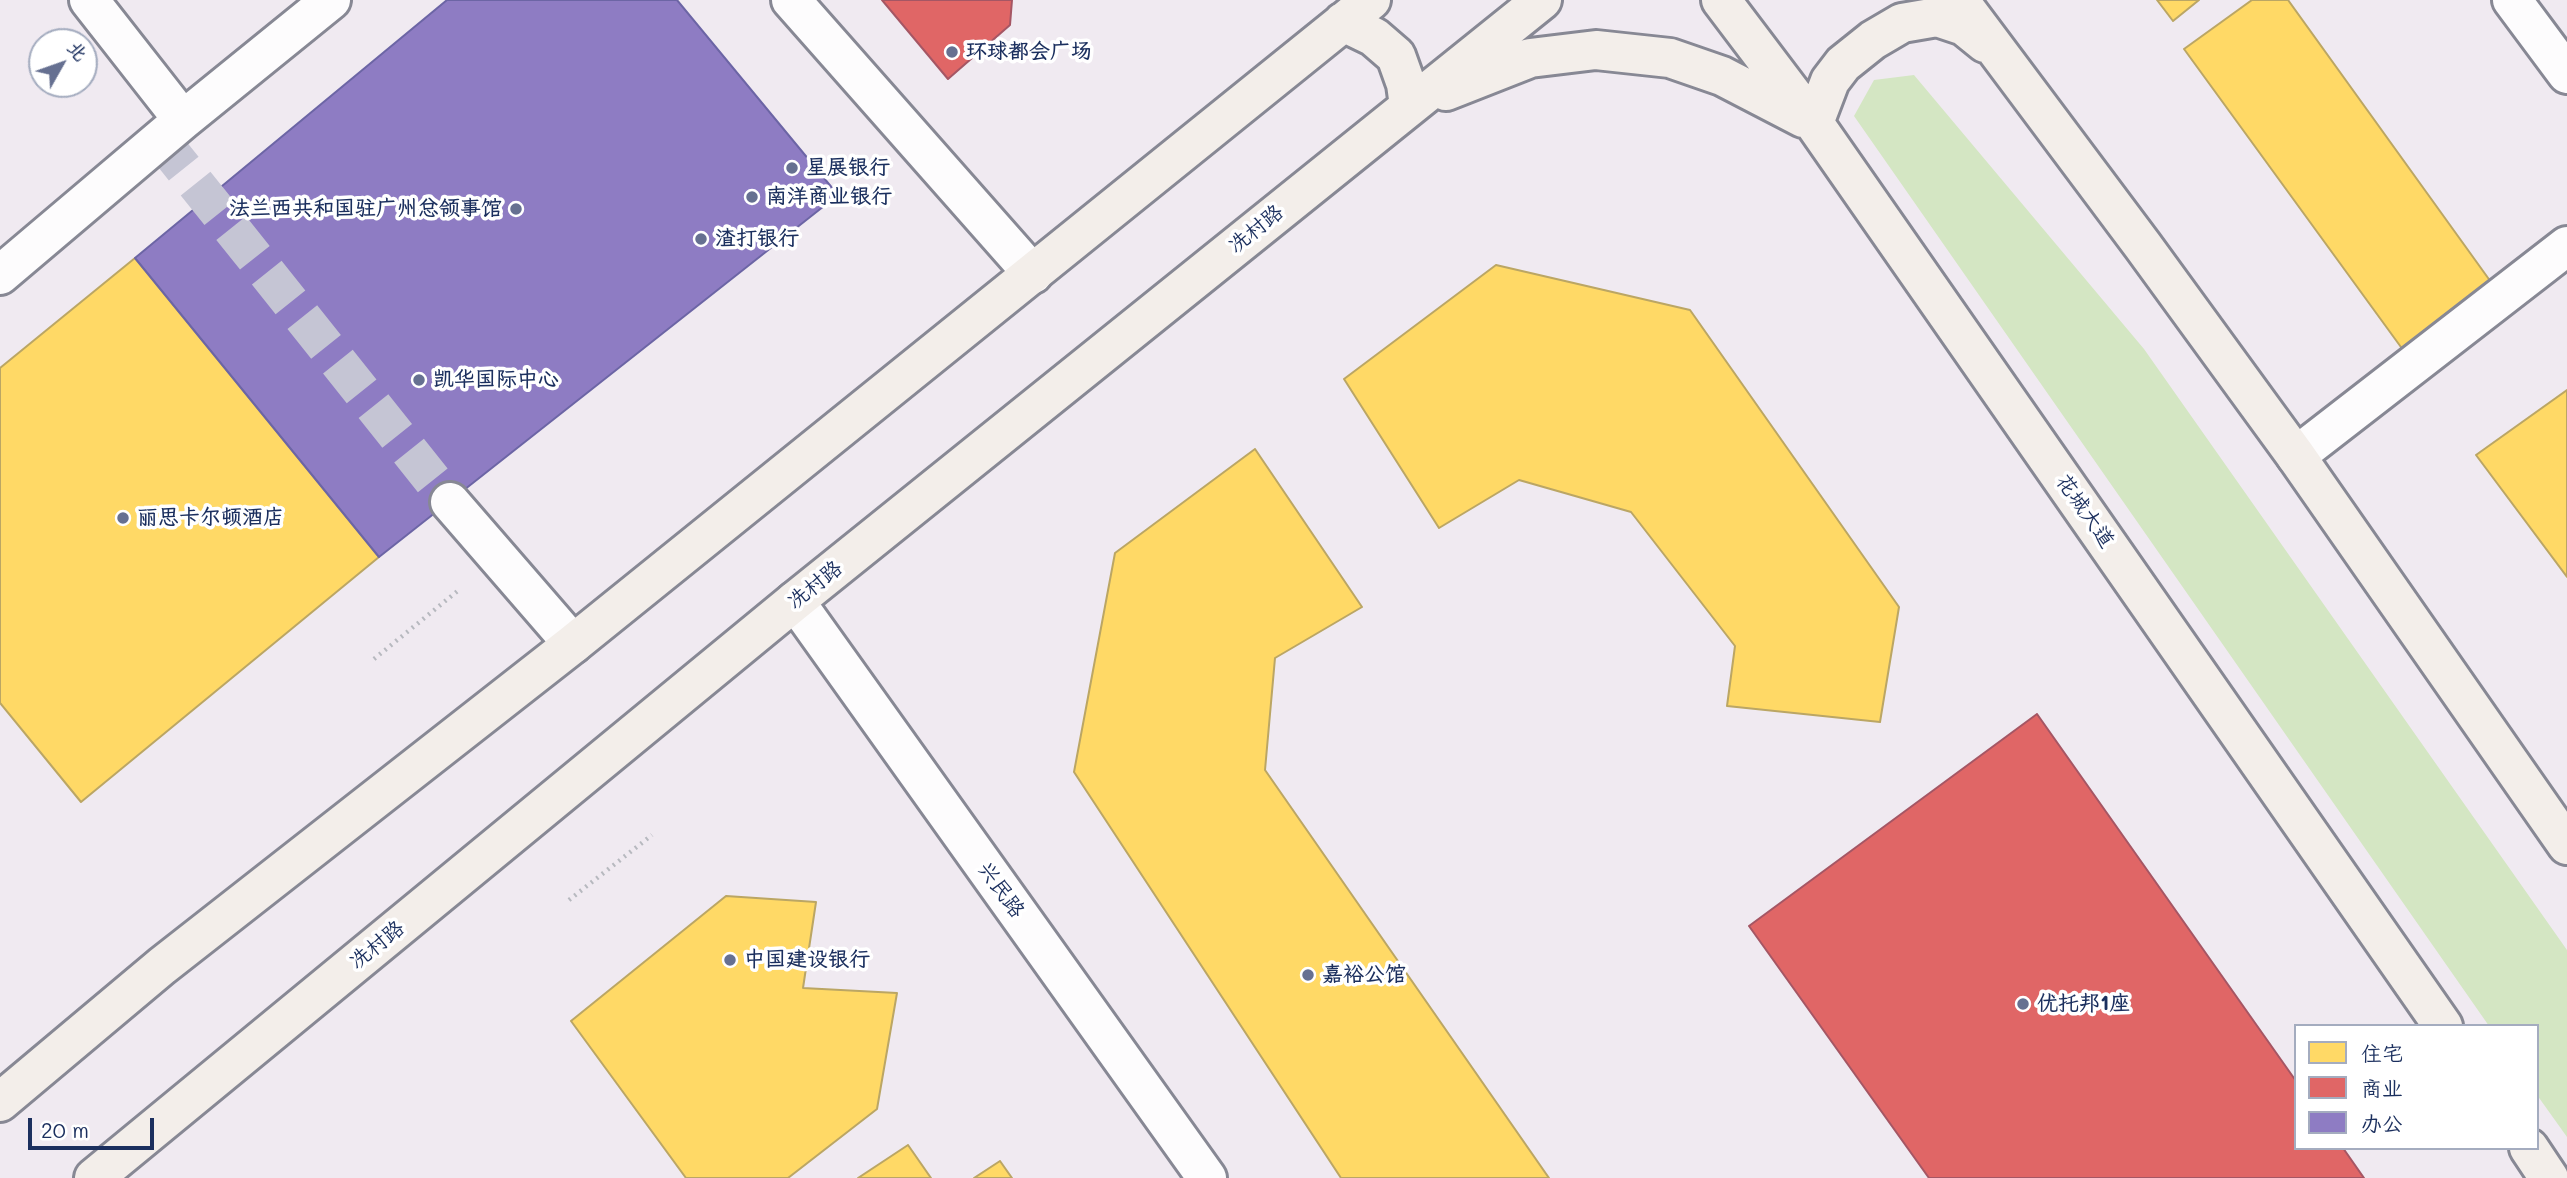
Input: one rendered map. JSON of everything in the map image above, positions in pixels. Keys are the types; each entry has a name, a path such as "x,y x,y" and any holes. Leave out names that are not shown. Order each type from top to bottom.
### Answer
{"main road":[{"name":"冼村路","path":"94,1178 795,601 1542,0"},
{"name":"花城大道","path":"1721,0 1814,123 2443,1024"},
{"path":"1959,0 2296,456 2567,845"},
{"path":"1990,0 2005,59"},
{"path":"0,1102 172,958 573,644 1033,274 1358,7 1374,37 1396,56 1406,84 1409,106 1530,58 1596,50 1670,58 1723,76 1814,123 1830,81 1843,64 1873,40 1902,23 1937,17 1964,26 2005,59"},
{"path":"2530,1150 2549,1178"}],"street":[{"path":"89,0 183,120"},
{"path":"0,275 183,120 331,0"},
{"path":"791,0 1033,274"},
{"path":"2512,0 2567,74"},
{"path":"2296,456 2567,246"},
{"path":"450,502 573,644"},
{"name":"兴民路","path":"795,601 1207,1178"}],"path":[{"path":"374,659 460,589"},
{"path":"569,900 652,835"}],"green space":[{"path":"1914,75 2144,349 2567,950 2567,1137 2539,1098 2539,1024 2488,1024 1854,116 1874,80"}],"building: 住宅":[{"path":"2157,0 2199,0 2173,21"},
{"path":"2252,0 2288,0 2496,289 2406,354 2184,49"},
{"path":"135,258 379,557 81,802 0,703 0,368"},
{"path":"1496,265 1690,310 1899,607 1880,722 1727,706 1735,646 1631,512 1519,480 1439,528 1344,379"},
{"path":"2567,390 2567,577 2476,455"},
{"name":"嘉裕公馆","path":"1255,449 1362,607 1275,658 1265,770 1549,1178 1341,1178 1074,772 1115,553"},
{"path":"726,896 816,902 803,988 897,993 877,1109 788,1178 686,1178 571,1021"},
{"path":"908,1145 931,1178 858,1178"},
{"path":"1000,1161 1012,1178 974,1178"}],"building: 商业":[{"name":"环球都会广场","path":"882,0 1012,0 1010,25 948,79"},
{"name":"优托邦1座","path":"2037,714 2294,1078 2294,1150 2344,1150 2364,1178 1929,1178 1749,926"}],"building: 办公":[{"name":"凯华国际中心","path":"447,0 677,0 838,195 379,557 135,258"}],"tunnel":[{"path":"160,139 450,502"}],"place":[{"name":"环球都会广场","path":"952,52"},
{"name":"星展银行","path":"792,168"},
{"name":"南洋商业银行","path":"752,197"},
{"name":"法兰西共和国驻广州总领事馆","path":"516,209"},
{"name":"渣打银行","path":"701,239"},
{"name":"凯华国际中心","path":"419,380"},
{"name":"丽思卡尔顿酒店","path":"123,518"},
{"name":"中国建设银行","path":"730,960"},
{"name":"嘉裕公馆","path":"1308,975"},
{"name":"优托邦1座","path":"2023,1004"}]}
